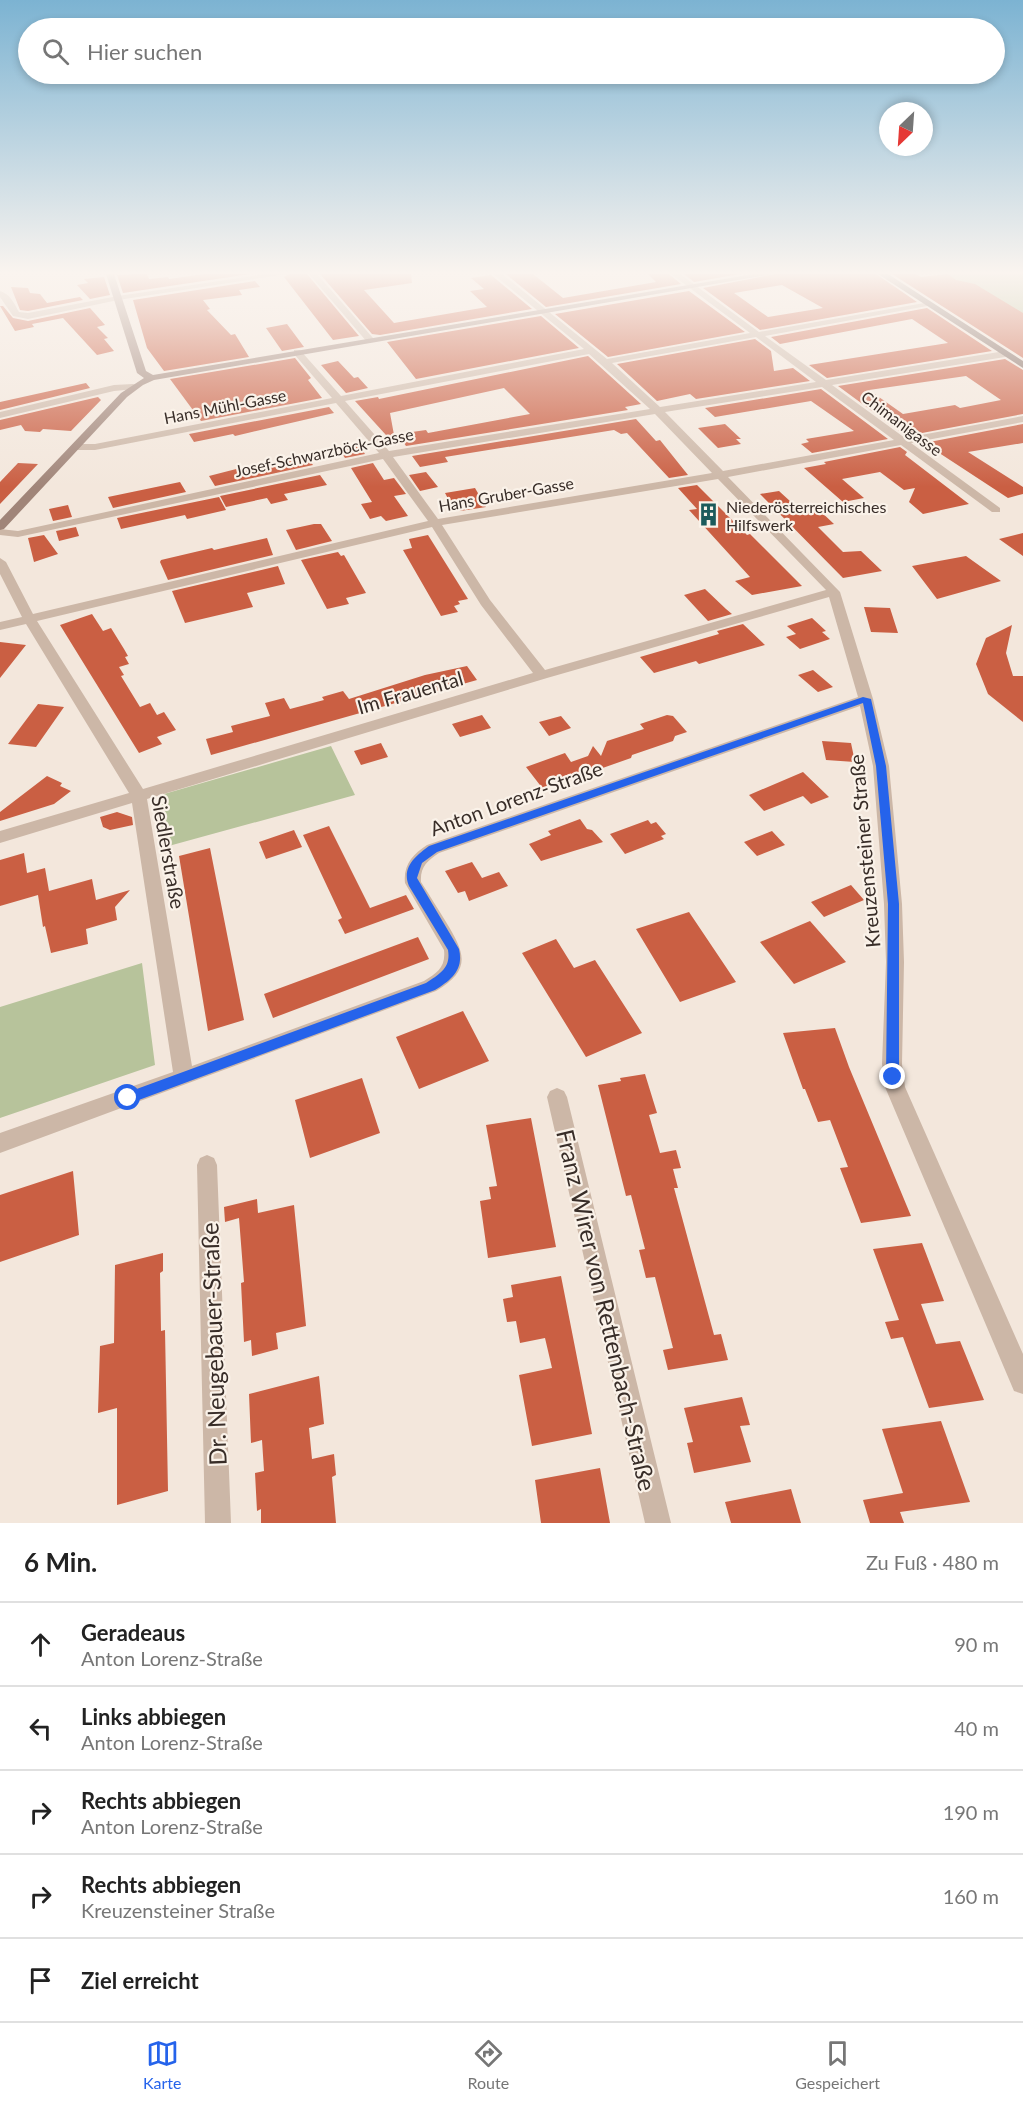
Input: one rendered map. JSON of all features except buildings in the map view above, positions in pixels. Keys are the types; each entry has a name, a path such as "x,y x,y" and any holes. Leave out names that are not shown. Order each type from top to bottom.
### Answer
{"main road":[{"path":"133,345 142,373 152,378"},
{"path":"0,527 133,387 152,378 339,345"},
{"path":"991,345 1023,365"}],"street":[{"name":"Kreuzensteiner Straße","path":"583,345 605,362 656,409 834,592 866,699 881,766 893,904 893,1077 1023,1382"},
{"path":"605,362 697,345"},
{"name":"Chimanigasse","path":"772,345 996,510"},
{"name":"Hans Mühl-Gasse","path":"76,447 95,447 590,351"},
{"path":"297,352 386,455 435,523 485,602 542,675"},
{"name":"Josef-Schwarzböck-Gasse","path":"0,532 18,534 386,455 656,409 1005,354"},
{"path":"0,415 114,388 133,387"},
{"name":"Hans Gruber-Gasse","path":"0,626 435,523 721,475 1023,419"},
{"name":"Siedlerstraße","path":"0,562 30,620 138,794 184,1077"},
{"name":"Im Frauental","path":"0,837 542,675 834,592"},
{"name":"Anton Lorenz-Straße","path":"0,1143 430,986 446,977 452,969 455,957 453,949 412,878 414,866 433,849 866,699"},
{"name":"Franz Wirer von Rettenbach-Straße","path":"556,1097 658,1523"},
{"name":"Dr. Neugebauer-Straße","path":"207,1165 218,1523"}],"green space":[{"path":"331,746 355,795 165,847 156,803 164,794"},
{"path":"142,963 155,1065 0,1118 0,1007"}],"place":[{"name":"Niederösterreichisches Hilfswerk","path":"708,515"}],"route":[{"path":"128,1098 430,986 446,977 452,969 455,957 453,949 412,878 414,866 423,855 433,849 866,699 881,766 893,904 895,962 893,1077"}]}
